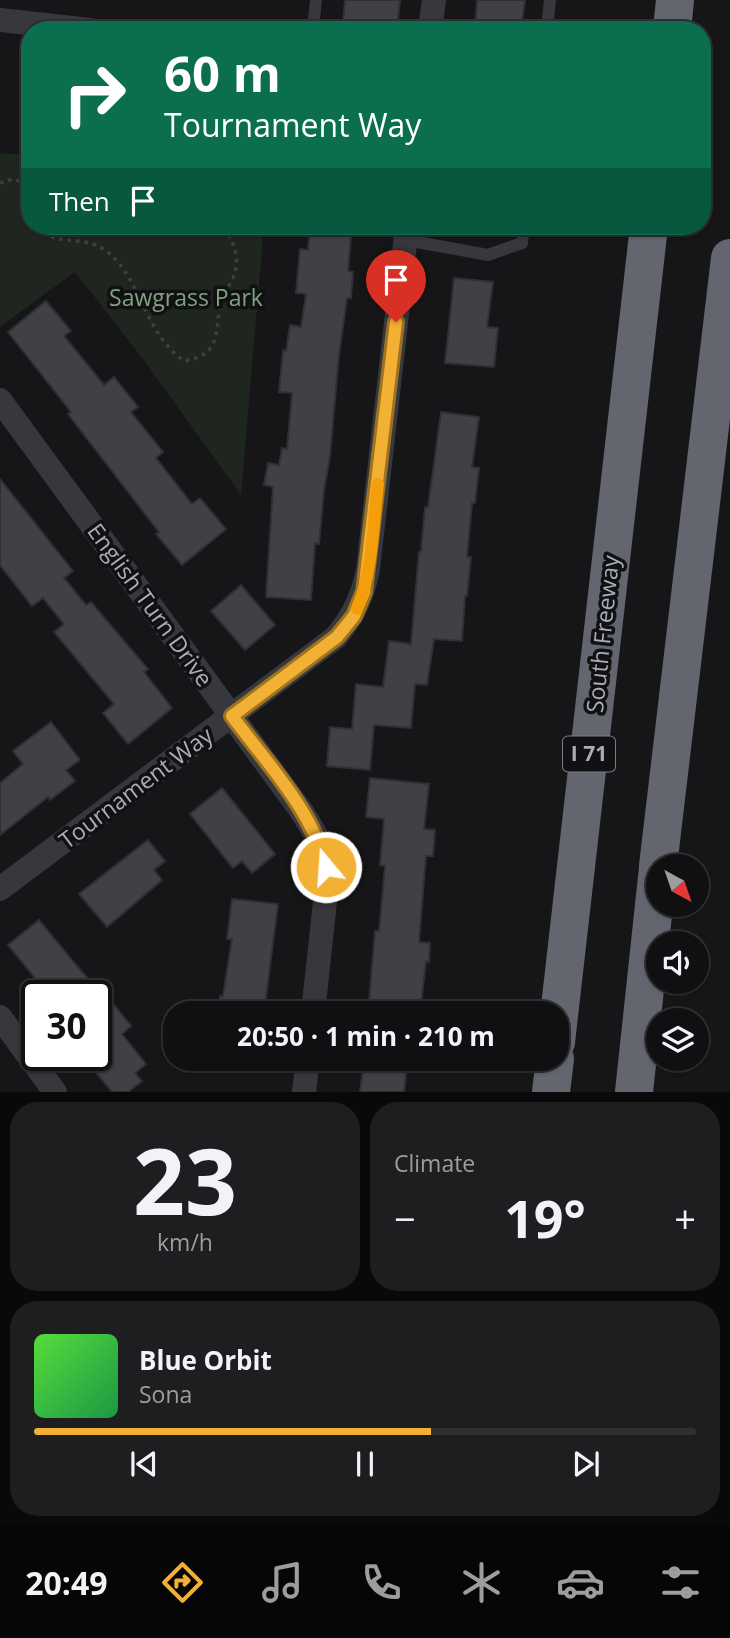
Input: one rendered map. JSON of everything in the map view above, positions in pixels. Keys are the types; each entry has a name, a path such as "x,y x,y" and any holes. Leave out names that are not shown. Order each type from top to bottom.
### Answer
{"highway":[{"path":"672,21 675,0"},
{"name":"South Freeway","path":"561,1001 648,235"},
{"path":"660,854 730,258"},
{"path":"634,1092 653,917"},
{"path":"551,1092 554,1071"}],"street":[{"path":"431,21 433,0"},
{"path":"0,20 21,22"},
{"name":"Tournament Way","path":"0,889 337,637 354,616 364,592 407,235"},
{"name":"English Turn Drive","path":"0,400 302,812 316,835 322,851 327,883 314,1001"},
{"path":"0,1017 55,1092"},
{"path":"304,1092 307,1071"}],"lane":[{"path":"314,21 316,0"},
{"path":"548,21 550,0"},
{"path":"414,235 488,255 522,243 523,235"}],"path":[{"path":"0,183 12,179 21,181"},
{"path":"46,235 57,239 84,240 106,250 127,274 157,333 170,351 184,361 208,353 218,333 222,298 234,276 237,259 234,241 230,235"}],"green space":[{"name":"Sawgrass Park","path":"0,153 21,154 21,235 263,235 241,495 140,355 75,272 0,327"}],"building":[{"path":"345,0 400,0 398,21 343,21"},
{"path":"477,0 525,0 522,21 476,21"},
{"path":"309,235 351,235 348,271 353,272 351,298 347,298 339,355 330,456 319,544 315,543 311,600 266,597 273,487 264,485 268,463 279,465 282,448 287,449 292,393 279,392 283,350 286,351 290,325 301,327 306,294 296,293 300,249 308,250"},
{"path":"454,278 493,282 487,327 498,328 494,367 445,363"},
{"path":"46,301 71,331 64,336 104,385 114,377 138,407 131,412 163,452 156,458 192,504 200,498 226,529 182,565 68,414 71,412 8,332"},
{"path":"441,412 479,417 472,467 479,468 475,503 472,503 467,557 471,557 462,641 434,639 427,685 415,684 411,728 374,725 370,770 327,766 330,727 352,729 356,684 383,687 389,641 411,644 419,552"},
{"path":"0,479 73,571 64,578 86,605 91,602 148,669 144,672 172,708 128,744 103,713 114,704 54,632 64,624 43,598 32,606 0,565"},
{"path":"241,585 275,625 245,650 211,611"},
{"path":"51,722 80,760 66,770 75,781 50,800 48,797 0,835 0,783 23,764 13,751"},
{"path":"370,778 429,784 424,829 435,830 433,856 426,856 419,942 430,943 421,1001 369,1001 375,931 379,931 385,866 380,865 384,819 366,817"},
{"path":"222,788 275,854 252,873 242,861 233,868 190,814"},
{"path":"148,840 165,861 154,870 162,880 107,927 79,894"},
{"path":"232,899 278,904 266,1001 220,1001 220,996 223,996 232,939 227,939"},
{"path":"39,920 89,980 37,980 8,945"},
{"path":"112,1002 131,1026 122,1034 146,1064 135,1073 142,1081 128,1092 112,1092 95,1071 112,1071"},
{"path":"363,1071 407,1071 404,1092 360,1092"}],"slow traffic":[{"path":"357,609 364,592 368,569 378,484"}],"route":[{"path":"326,867 310,823 232,716 337,637 354,616 364,592 396,322"}]}
